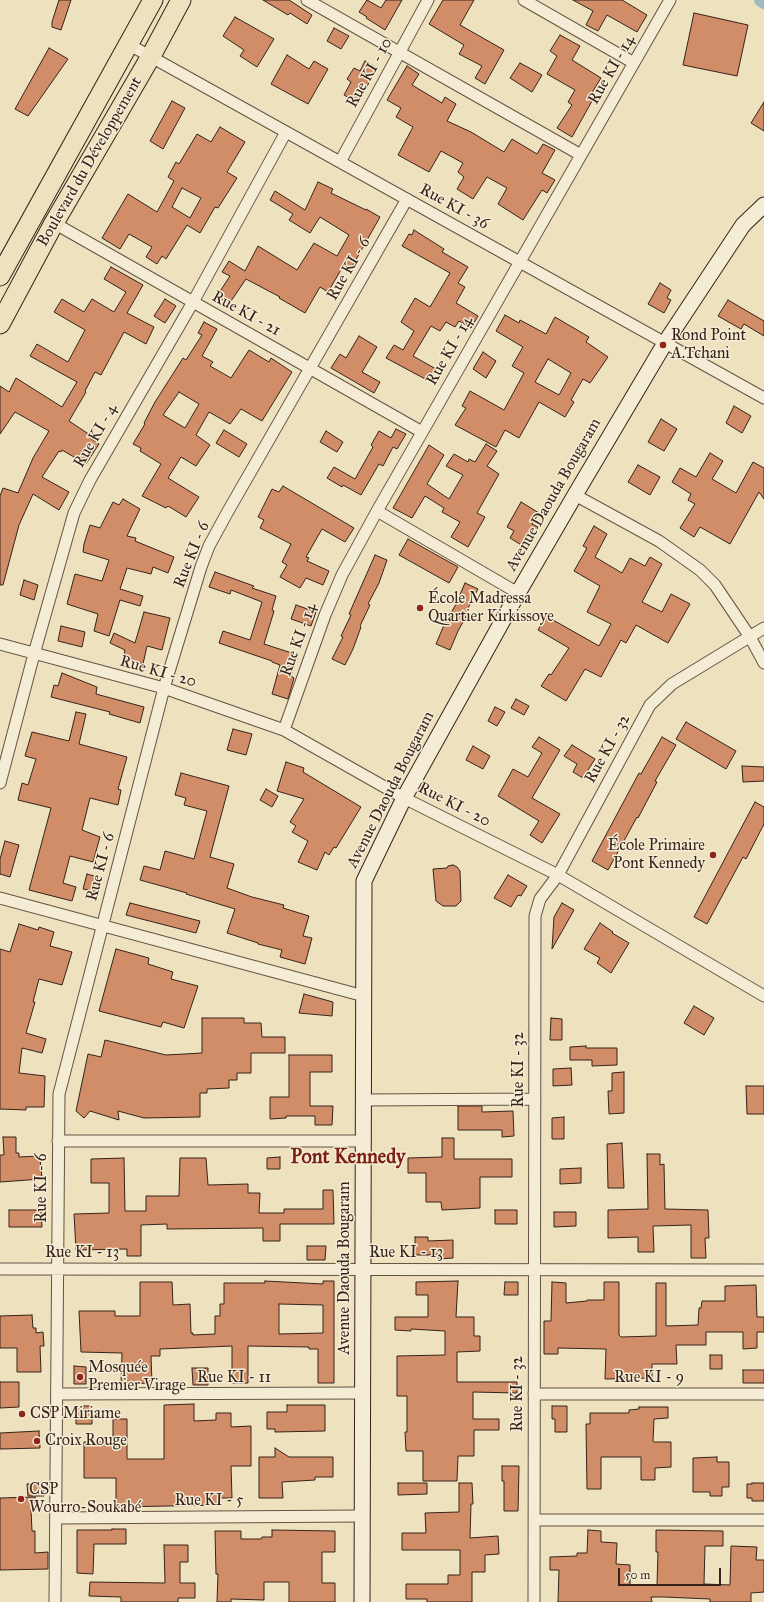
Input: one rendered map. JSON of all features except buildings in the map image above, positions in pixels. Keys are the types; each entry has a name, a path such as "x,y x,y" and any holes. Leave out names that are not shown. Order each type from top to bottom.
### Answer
{"highway":[{"name":"Boulevard du Développement","path":"0,276 153,0"},
{"name":"Boulevard du Développement","path":"0,324 54,223 181,0"}],"street":[{"path":"307,0 581,155"},
{"name":"Rue KI - 10","path":"340,162 428,0"},
{"path":"524,0 634,63"},
{"name":"Rue KI - 14","path":"284,730 325,615 342,575 422,432 670,0"},
{"name":"Rue KI - 36","path":"128,44 764,398"},
{"name":"Rue KI - 4","path":"0,784 34,654 74,513 90,480 193,302 286,132"},
{"name":"Rue KI - 6","path":"55,1602 59,1094 164,688 201,567 209,546 407,200"},
{"name":"Avenue Daouda Bougaram","path":"362,1602 364,881 404,798 518,593 664,343 743,225 764,205"},
{"name":"Rue KI - 21","path":"54,223 422,432"},
{"path":"575,495 660,541 700,570 715,585 750,637 764,663"},
{"path":"377,511 518,593"},
{"name":"Rue KI - 32","path":"534,1602 535,916 540,899 558,875 650,705 672,684 764,628"},
{"name":"Rue KI - 20","path":"0,644 164,688 284,730 404,798 558,875 764,996"},
{"path":"0,898 364,996"},
{"path":"363,1100 535,1099"},
{"path":"58,1141 363,1141"},
{"name":"Rue KI - 13","path":"0,1269 764,1270"},
{"name":"Rue KI - 11","path":"57,1394 363,1393"},
{"name":"Rue KI - 9","path":"534,1394 764,1394"},
{"name":"Rue KI - 5","path":"56,1518 362,1516"},
{"path":"534,1520 764,1520"}],"place":[{"name":"Rond Point A.Tchani","path":"663,345"},
{"name":"École Madressa Quartier Kirkissoye","path":"420,608"},
{"name":"École Primaire Pont Kennedy","path":"713,855"},
{"name":"Mosquée Premier Virage","path":"80,1377"},
{"name":"CSP Miriame","path":"22,1414"},
{"name":"Croix Rouge","path":"37,1441"},
{"name":"CSP Wourro-Soukabé","path":"21,1499"}],"district":[{"name":"Pont Kennedy","path":"348,1158"}]}
